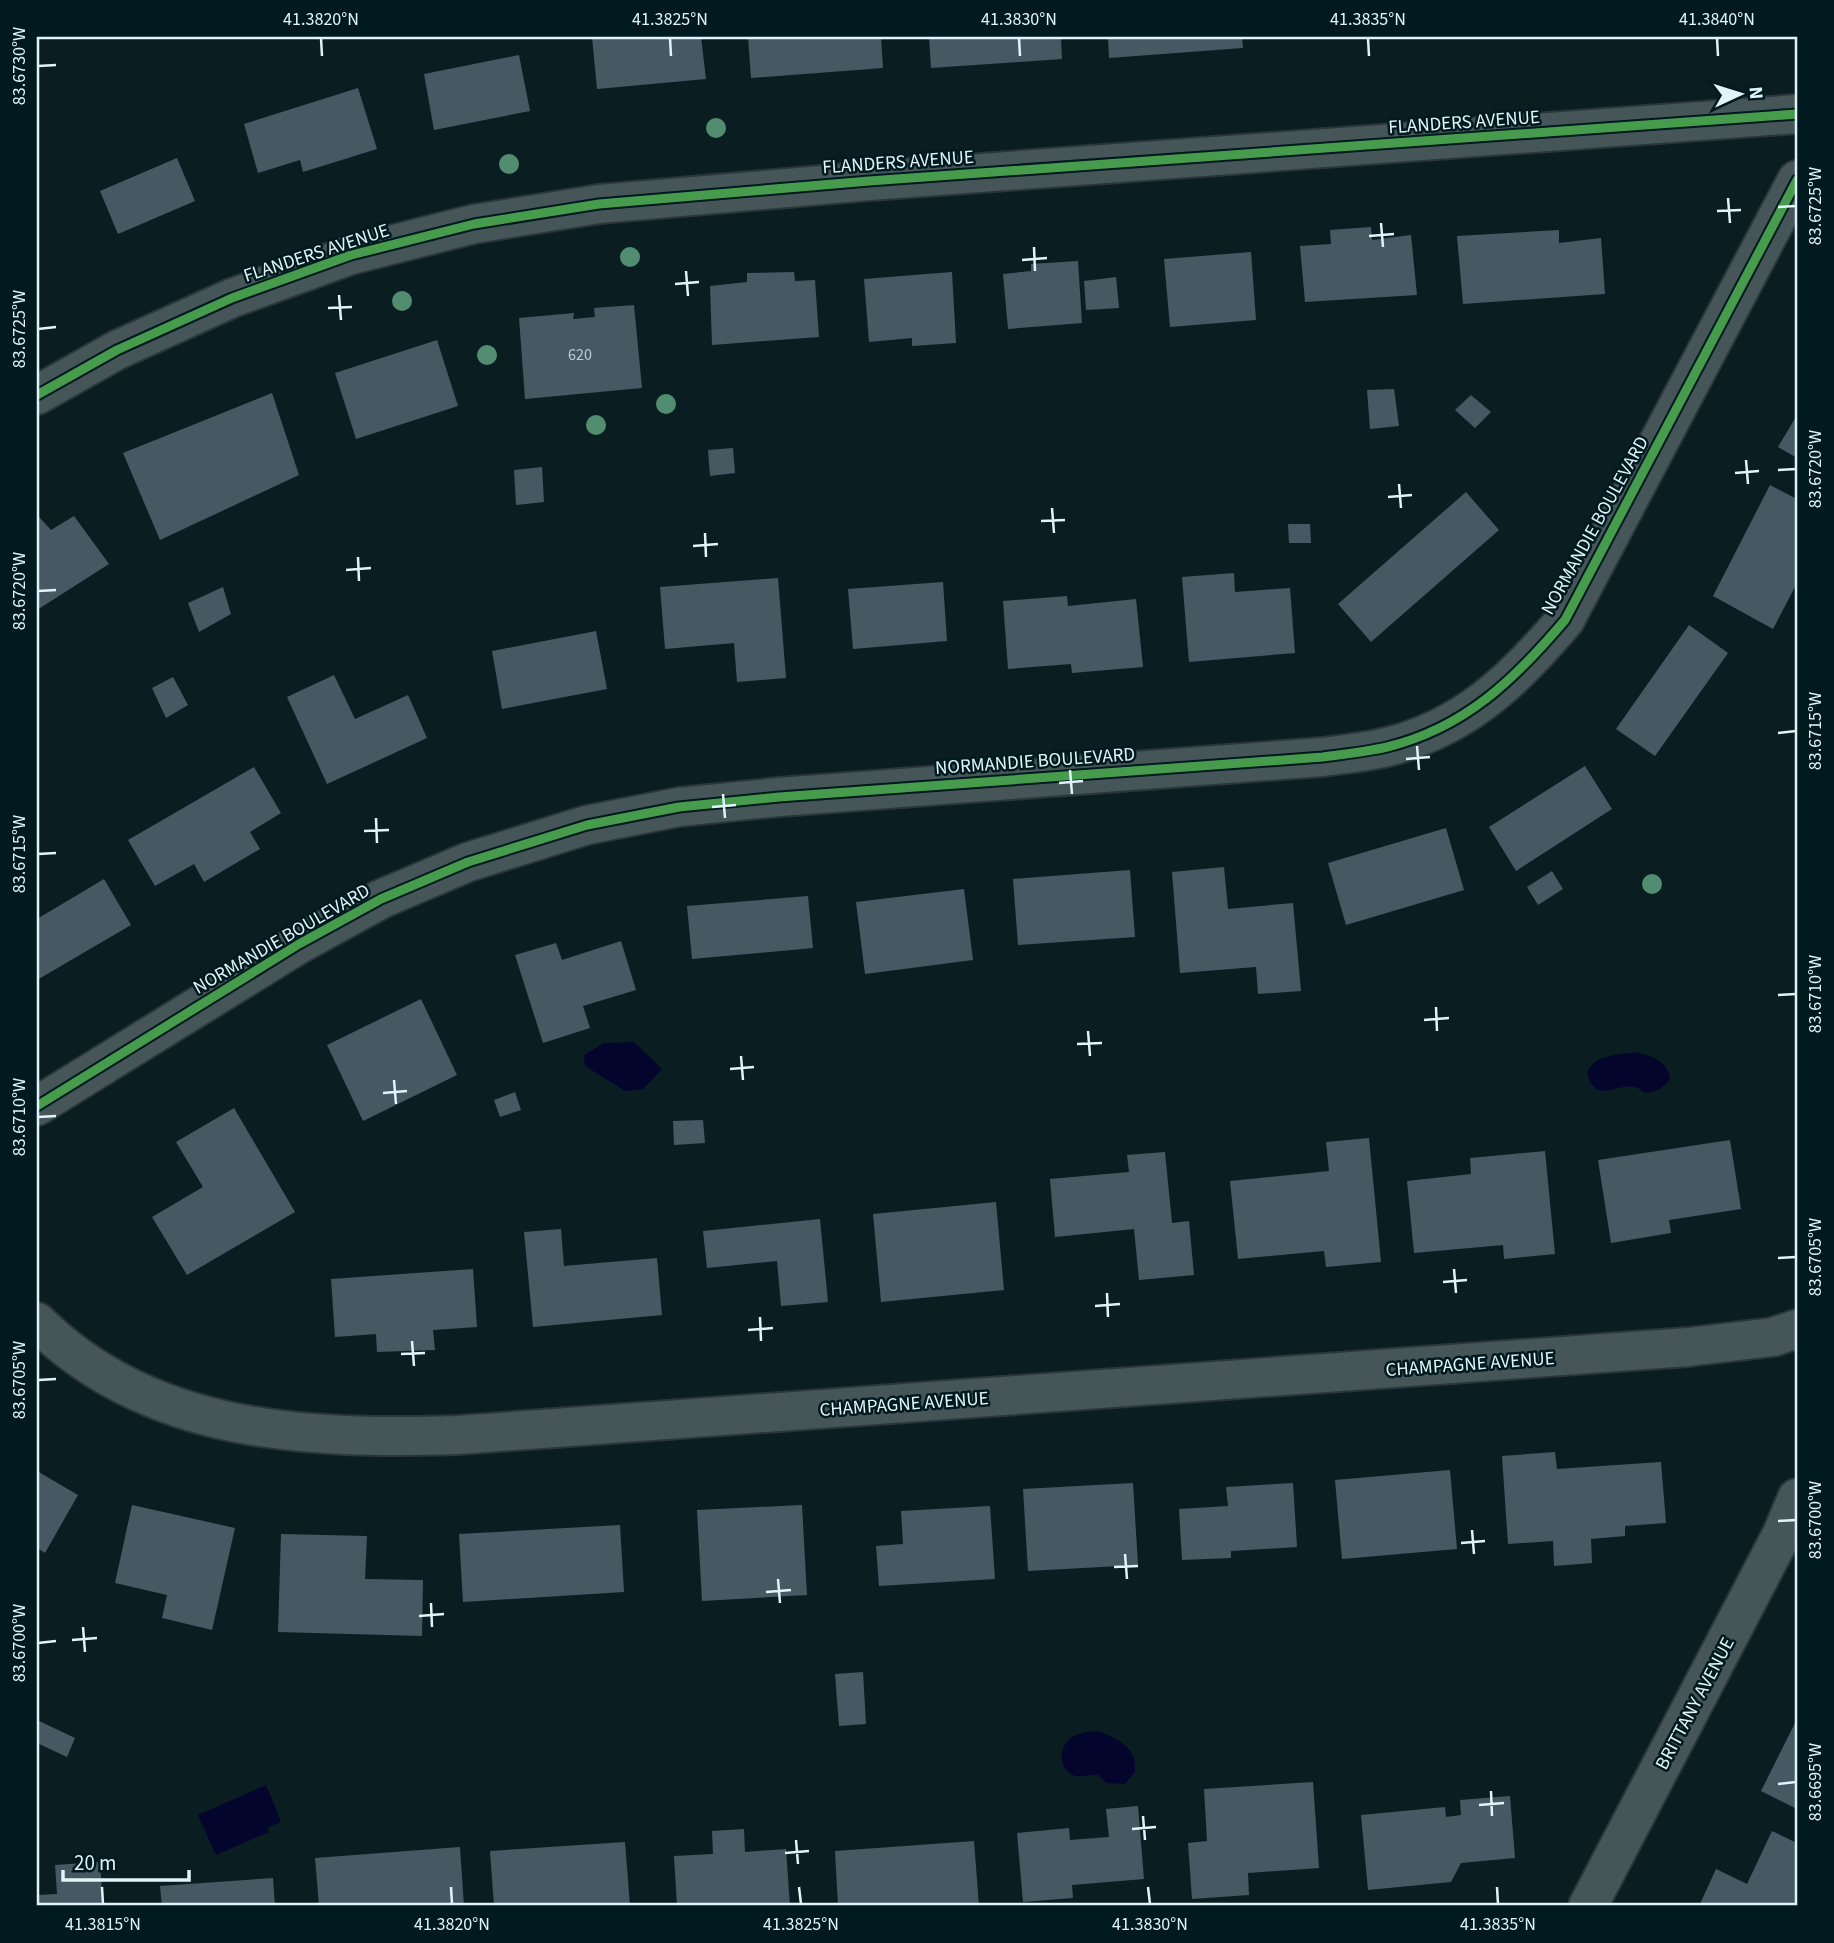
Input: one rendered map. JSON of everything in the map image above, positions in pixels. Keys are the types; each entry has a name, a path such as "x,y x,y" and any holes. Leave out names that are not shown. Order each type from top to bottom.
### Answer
{"street":[{"name":"FLANDERS AVENUE","path":"37,395 117,350 232,298 327,264 474,224 548,212 612,203 869,181 1797,114"},
{"name":"NORMANDIE BOULEVARD","path":"37,1106 299,944 382,899 468,862 587,825 679,807 779,797 1323,757 1386,747 1446,724 1473,709 1524,669 1565,620 1797,180"},
{"name":"CHAMPAGNE AVENUE","path":"37,1322 93,1366 148,1396 207,1418 267,1430 362,1438 469,1434 1688,1348 1773,1337 1797,1329"},
{"name":"BRITTANY AVENUE","path":"1588,1906 1782,1534 1797,1498"}],"water":[{"path":"634,1042 662,1069 643,1089 625,1091 585,1066 584,1055 604,1043"},
{"path":"1635,1052 1653,1058 1666,1068 1670,1079 1665,1085 1656,1091 1645,1093 1636,1087 1601,1090 1591,1083 1587,1073 1595,1062 1607,1056"},
{"path":"1098,1731 1125,1745 1133,1756 1135,1772 1125,1784 1107,1783 1098,1775 1076,1776 1064,1767 1062,1752 1069,1740 1080,1734"},
{"path":"266,1785 281,1822 268,1827 269,1832 216,1855 198,1815"}],"building":[{"path":"592,37 701,37 706,79 597,89"},
{"path":"748,37 881,37 883,68 751,78"},
{"path":"929,37 1061,37 1062,59 931,68"},
{"path":"1108,37 1242,37 1243,48 1109,58"},
{"path":"519,55 530,111 434,130 424,74"},
{"path":"358,88 377,149 303,172 300,160 258,173 244,124"},
{"path":"177,158 195,201 118,234 100,191"},
{"path":"1371,227 1372,240 1411,235 1417,295 1305,302 1300,246 1331,244 1330,230"},
{"path":"1559,230 1559,243 1601,238 1605,294 1463,304 1457,236"},
{"path":"1251,252 1256,320 1170,327 1164,259"},
{"path":"1078,261 1082,323 1008,329 1003,274 1031,271 1031,264"},
{"path":"794,272 795,281 815,280 819,337 712,345 710,286 747,282 747,273"},
{"path":"952,272 956,343 912,346 912,338 869,342 864,279"},
{"path":"1116,277 1119,308 1086,310 1084,281"},
{"path":"634,305 642,388 525,399 519,318 574,313 573,319 595,317 594,308"},
{"path":"437,340 458,406 356,439 335,373"},
{"path":"1394,389 1399,426 1370,429 1367,390"},
{"path":"272,393 299,475 160,540 123,453"},
{"path":"1471,395 1491,412 1475,428 1455,410"},
{"path":"1797,415 1797,458 1778,447"},
{"path":"733,448 735,473 710,476 708,450"},
{"path":"542,467 544,502 516,505 514,470"},
{"path":"1770,485 1797,499 1797,583 1773,629 1713,596"},
{"path":"1466,492 1499,530 1371,642 1338,604"},
{"path":"74,516 109,564 37,610 37,518 51,530"},
{"path":"1288,524 1310,524 1311,543 1289,543"},
{"path":"1234,573 1235,592 1290,588 1295,653 1189,662 1182,577"},
{"path":"778,578 786,678 737,682 734,643 665,649 660,587"},
{"path":"943,582 947,641 853,649 848,589"},
{"path":"223,587 231,614 199,632 188,603"},
{"path":"1067,596 1068,606 1136,599 1143,667 1072,673 1071,664 1008,669 1003,601"},
{"path":"1689,625 1728,653 1655,756 1616,729"},
{"path":"596,631 607,689 502,709 492,651"},
{"path":"334,675 355,719 408,695 427,738 327,784 287,697"},
{"path":"173,677 188,705 166,718 152,688"},
{"path":"1585,766 1612,809 1516,871 1489,827"},
{"path":"254,767 281,813 250,832 260,849 204,882 194,864 155,886 128,840"},
{"path":"1446,828 1464,890 1346,925 1328,863"},
{"path":"1224,867 1228,909 1293,903 1301,991 1258,994 1256,967 1180,973 1172,872"},
{"path":"1130,870 1135,937 1018,945 1013,879"},
{"path":"1552,871 1563,889 1538,905 1527,887"},
{"path":"104,879 131,925 37,980 37,919"},
{"path":"964,889 973,960 865,974 856,902"},
{"path":"808,896 813,948 692,959 687,906"},
{"path":"621,941 636,990 583,1006 590,1028 543,1043 515,955 556,943 562,960"},
{"path":"421,999 457,1075 363,1121 327,1045"},
{"path":"515,1092 521,1110 500,1117 494,1100"},
{"path":"234,1108 295,1212 187,1275 152,1217 203,1187 176,1142"},
{"path":"703,1120 705,1143 674,1145 673,1121"},
{"path":"1369,1138 1381,1262 1326,1267 1324,1251 1238,1259 1230,1181 1329,1171 1326,1142"},
{"path":"1730,1140 1741,1209 1669,1220 1671,1233 1611,1243 1598,1160"},
{"path":"1545,1151 1555,1254 1504,1259 1503,1245 1414,1253 1407,1181 1471,1174 1470,1158"},
{"path":"1165,1152 1172,1223 1189,1221 1194,1275 1139,1280 1134,1229 1055,1237 1050,1179 1129,1172 1127,1155"},
{"path":"996,1202 1004,1290 881,1302 873,1214"},
{"path":"820,1219 828,1302 781,1306 777,1261 707,1268 703,1231"},
{"path":"561,1229 564,1266 657,1258 662,1315 533,1327 524,1232"},
{"path":"473,1269 477,1327 433,1330 435,1350 377,1352 376,1334 335,1337 331,1279"},
{"path":"1555,1452 1557,1469 1661,1462 1666,1523 1625,1526 1625,1536 1591,1539 1592,1563 1554,1566 1553,1541 1508,1544 1502,1456"},
{"path":"1450,1470 1457,1549 1342,1559 1335,1480"},
{"path":"37,1471 78,1495 45,1553 37,1548"},
{"path":"1133,1483 1138,1565 1028,1571 1023,1489"},
{"path":"1293,1483 1297,1547 1231,1551 1231,1558 1182,1560 1179,1509 1228,1506 1226,1487"},
{"path":"132,1505 235,1528 212,1630 162,1618 167,1595 115,1583"},
{"path":"802,1505 807,1595 702,1601 697,1510"},
{"path":"990,1506 995,1579 879,1586 876,1546 903,1544 901,1511"},
{"path":"620,1525 624,1592 463,1602 459,1534"},
{"path":"281,1534 367,1536 365,1579 423,1580 422,1636 278,1632"},
{"path":"863,1672 866,1724 839,1726 835,1674"},
{"path":"1797,1719 1797,1809 1761,1791"},
{"path":"37,1720 75,1738 67,1757 37,1743"},
{"path":"1313,1782 1319,1868 1248,1873 1249,1895 1192,1899 1188,1843 1207,1841 1204,1789"},
{"path":"1510,1796 1515,1858 1461,1863 1451,1882 1368,1890 1361,1815 1445,1807 1446,1817 1461,1815 1460,1800"},
{"path":"1138,1806 1144,1879 1072,1885 1073,1898 1023,1902 1017,1833 1069,1828 1070,1840 1109,1837 1106,1809"},
{"path":"744,1829 745,1852 786,1849 790,1906 677,1906 674,1856 713,1854 712,1831"},
{"path":"1772,1831 1797,1843 1797,1906 1699,1906 1716,1869 1747,1884"},
{"path":"974,1841 979,1906 838,1906 835,1851"},
{"path":"625,1842 630,1906 494,1906 490,1851"},
{"path":"460,1847 464,1906 319,1906 315,1858"},
{"path":"100,1862 103,1906 37,1906 37,1895 57,1894 55,1865"},
{"path":"273,1878 275,1906 162,1906 160,1886"}],"cycle path":[{"path":"37,395 117,350 232,298 351,255 474,224 599,204 869,181 1797,114"},
{"path":"37,1106 299,944 381,899 468,862 587,825 679,807 779,797 1323,757 1387,747 1415,739 1441,727 1464,714 1507,681 1565,620 1797,180"}]}
